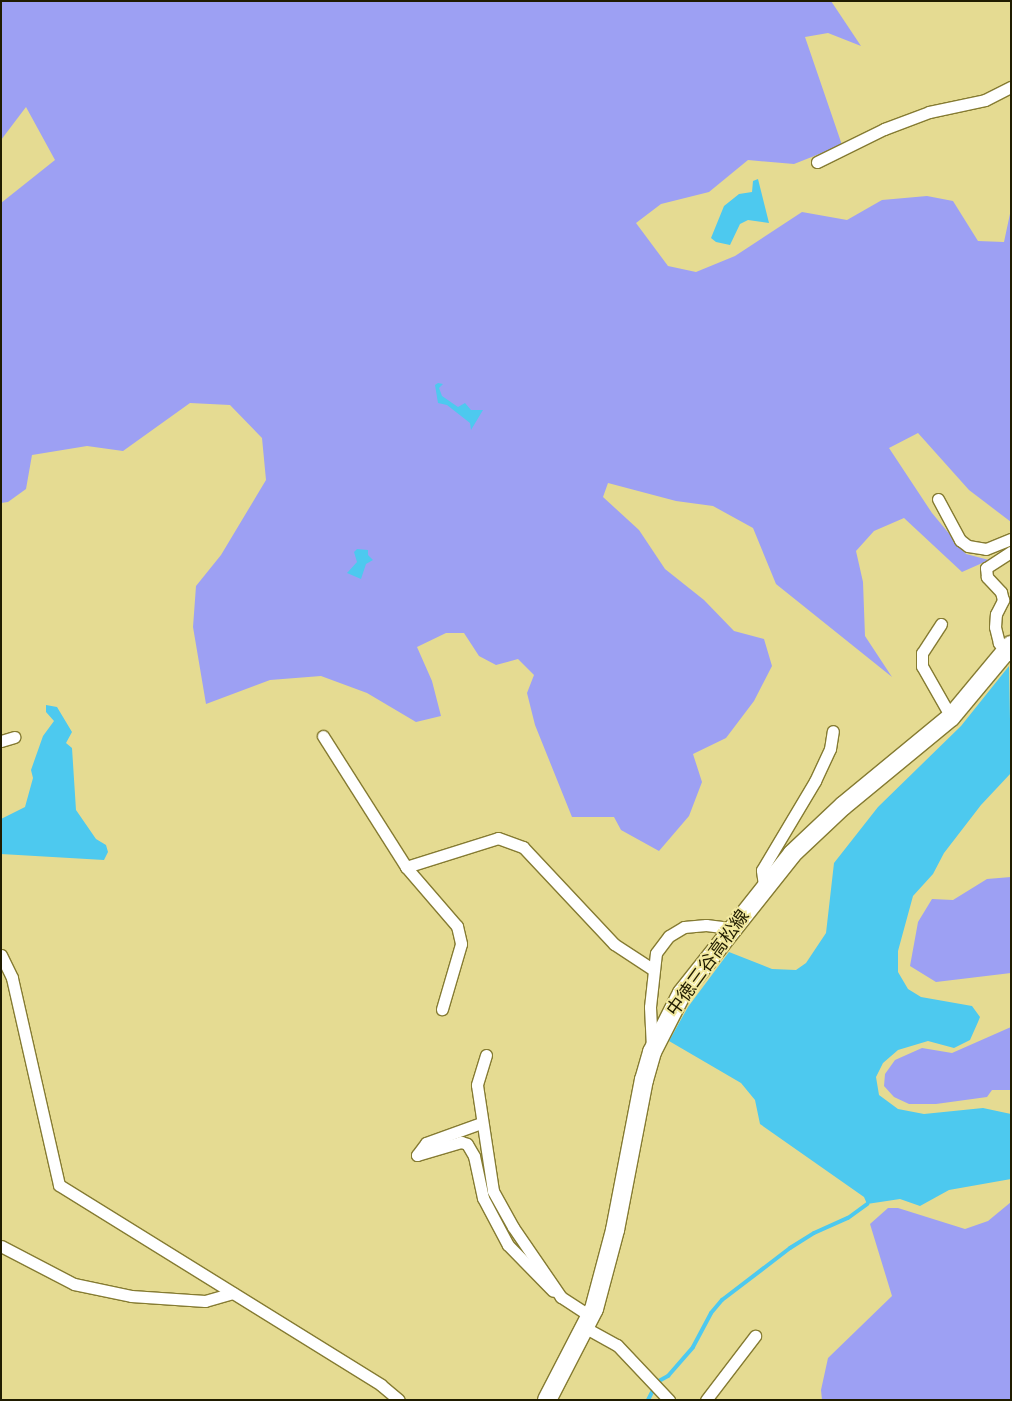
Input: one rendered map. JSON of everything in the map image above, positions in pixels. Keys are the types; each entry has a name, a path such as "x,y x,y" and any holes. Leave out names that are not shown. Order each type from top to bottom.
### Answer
{"main road":[{"name":"中徳三谷高松線","path":"547,1400 587,1322 615,1230 644,1080 652,1052 682,993 764,885 843,806 951,717 1009,651"}],"street":[{"path":"817,162 884,129 929,112 985,100 1011,87"},
{"path":"938,499 960,540 968,546 986,549 1011,539"},
{"path":"1009,651 995,627 996,614 1003,600 1000,592 987,577 986,568 1011,552"},
{"path":"941,624 922,653 922,666 951,717"},
{"path":"764,885 762,870 814,781 830,749 833,731"},
{"path":"323,736 406,867 457,926 462,944 442,1009"},
{"path":"1,741 14,737"},
{"path":"406,867 498,838 524,848 614,944 652,969"},
{"path":"652,1052 652,969 660,948 669,936 684,927 706,925 732,928"},
{"path":"1,955 12,978 58,1185 382,1385 399,1400"},
{"path":"486,1055 477,1085 481,1123 493,1191 513,1227 561,1297"},
{"path":"481,1123 426,1143 417,1155 461,1142 467,1144 474,1156 483,1198 508,1245 541,1282 617,1345 669,1400"},
{"path":"1,1246 74,1284 131,1296 205,1301 233,1293"},
{"path":"706,1400 755,1336"}],"shaded area":[{"path":"1,1 831,1 861,46 828,33 805,37 842,145 794,164 748,160 709,192 661,204 636,223 668,266 696,272 735,256 802,212 847,220 882,200 927,196 953,201 978,241 1004,242 1011,209 1011,522 969,490 918,433 889,448 932,513 966,554 989,560 962,572 904,518 874,531 856,551 863,582 865,636 892,677 776,584 753,528 713,506 676,501 608,483 603,497 639,530 665,569 704,600 734,631 764,639 772,666 754,701 726,738 693,754 702,782 689,816 659,851 621,830 614,817 572,817 535,725 527,693 534,675 518,659 496,665 479,656 464,633 446,633 417,647 432,681 441,716 416,722 367,693 321,676 270,680 206,704 193,627 196,586 221,555 266,480 262,438 230,405 190,403 123,451 87,446 32,455 26,489 8,502 1,503 1,203 55,160 26,107 1,140"},
{"path":"758,179 769,223 748,220 740,224 730,245 716,242 711,238 724,206 739,194 752,192 753,181"},
{"path":"438,383 443,384 439,388 442,396 458,407 465,403 471,410 483,410 471,430 470,423 447,405 438,403 435,385"},
{"path":"357,549 368,550 368,555 373,560 366,564 361,579 347,573 357,562 354,552"},
{"path":"1009,666 1011,773 981,805 944,853 933,874 913,896 898,951 898,972 908,989 921,997 972,1006 980,1017 970,1040 954,1048 928,1041 898,1050 883,1063 876,1077 879,1095 898,1109 924,1114 983,1108 1011,1114 1011,1179 949,1190 920,1206 900,1199 867,1204 864,1197 760,1124 755,1100 741,1083 669,1041 688,1007 729,952 772,969 796,970 806,963 826,933 834,863 878,807 961,726"},
{"path":"46,705 57,707 72,732 66,743 72,748 76,810 96,839 106,845 108,852 104,860 1,854 1,819 25,807 33,778 31,770 43,736 54,721 46,712"},
{"path":"1011,877 1011,973 936,982 910,966 918,922 932,899 953,900 987,879"},
{"path":"1011,1027 1011,1090 992,1090 987,1097 936,1104 909,1104 894,1097 884,1086 885,1074 895,1060 922,1048 952,1053"},
{"path":"1011,1202 1011,1400 822,1400 821,1390 828,1358 892,1296 870,1224 888,1208 898,1208 965,1229 988,1221"}],"waterway":[{"path":"648,1400 657,1382 668,1376 693,1347 711,1313 722,1300 790,1248 814,1233 848,1218 867,1204"}]}
